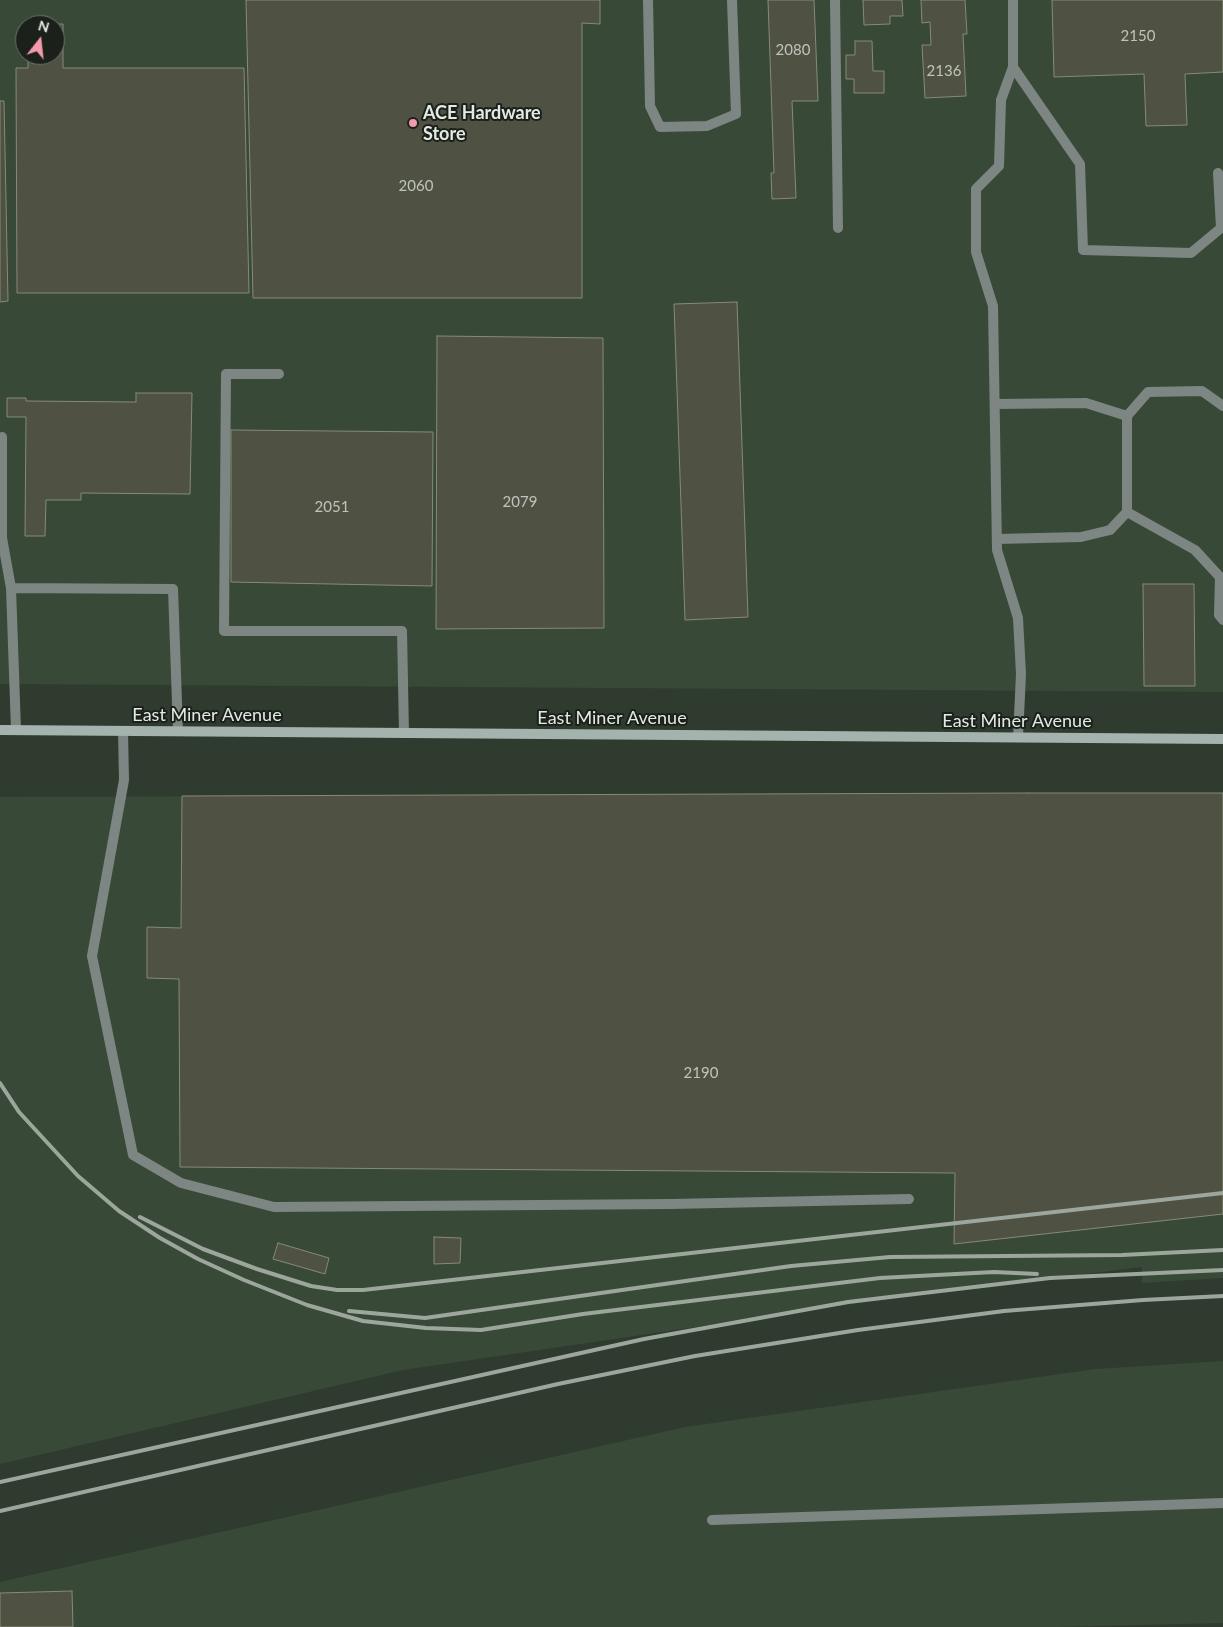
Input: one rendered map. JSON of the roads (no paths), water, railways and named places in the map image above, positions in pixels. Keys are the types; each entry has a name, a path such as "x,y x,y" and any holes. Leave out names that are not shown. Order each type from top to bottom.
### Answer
{"street":[{"name":"East Miner Avenue","path":"0,730 1223,739"}],"lane":[{"path":"648,0 650,106 660,126 707,126 736,114 732,0"},
{"path":"835,0 838,228"},
{"path":"1012,0 1012,67 1001,100 999,166 976,189 976,252 993,306 997,550 1018,618 1021,674 1018,737"},
{"path":"1012,67 1080,164 1083,250 1191,253 1221,228 1218,173"},
{"path":"279,374 226,374 224,631 402,631 404,733"},
{"path":"997,539 1081,537 1110,530 1127,512 1127,416 1148,392 1202,391 1223,406"},
{"path":"995,404 1086,403 1127,416"},
{"path":"2,437 2,538 11,588 16,730"},
{"path":"1127,512 1195,550 1220,577 1219,615 1223,620"},
{"path":"11,588 174,589 178,731"},
{"path":"123,731 124,780 92,956 133,1155 182,1182 274,1207 651,1204 909,1199"},
{"path":"712,1520 1223,1502"}],"railway":[{"path":"0,1083 19,1112 78,1176 119,1211 160,1238 198,1259 244,1280 307,1305 363,1321 426,1328 481,1330 583,1314 880,1278 994,1272 1037,1274"},
{"path":"140,1217 203,1249 257,1269 311,1286 337,1290 363,1290 1223,1193"},
{"path":"349,1311 425,1318 791,1266 890,1257 1122,1255 1223,1250"},
{"path":"0,1482 644,1339 848,1302 1050,1278 1223,1270"},
{"path":"0,1511 558,1384 695,1356 858,1330 1004,1311 1223,1296"}],"place":[{"name":"ACE Hardware Store","path":"413,123"}]}
